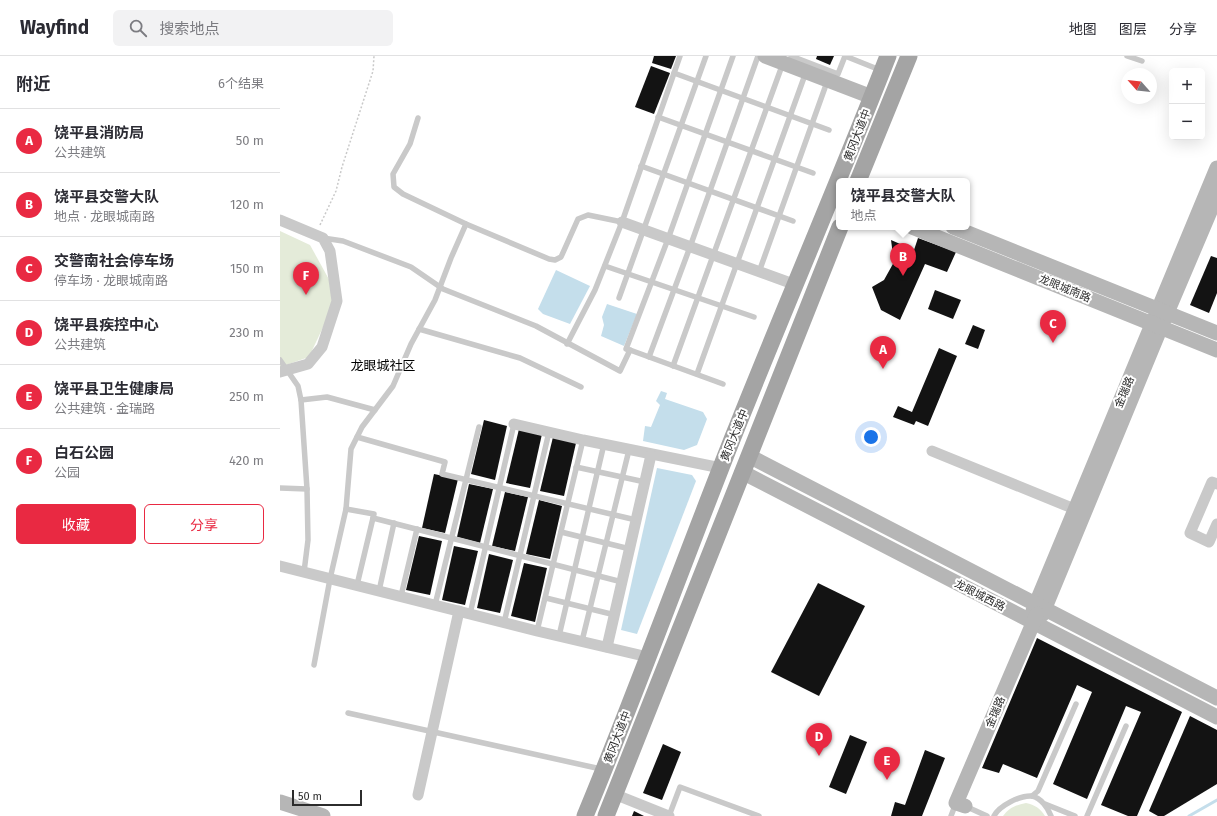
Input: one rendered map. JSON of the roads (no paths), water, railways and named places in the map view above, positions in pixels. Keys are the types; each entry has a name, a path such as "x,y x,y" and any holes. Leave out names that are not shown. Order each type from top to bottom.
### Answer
{"main road":[{"path":"765,56 787,59 806,71 872,97"},
{"name":"黄冈大道中","path":"859,178 909,56"},
{"name":"黄冈大道中","path":"839,178 885,64"},
{"name":"金瑞路","path":"1163,310 1217,168"},
{"name":"黄冈大道中","path":"585,816 722,466 836,186"},
{"name":"金瑞路","path":"957,808 1037,613 1033,611 1080,511 1156,325 1217,195"},
{"name":"黄冈大道中","path":"606,816 839,230"},
{"name":"龙眼城南路","path":"919,230 1217,350"},
{"name":"龙眼城南路","path":"961,230 1163,310 1217,333"},
{"path":"786,309 805,316"},
{"name":"龙眼城西路","path":"749,456 1217,698"},
{"path":"722,466 742,472"},
{"name":"龙眼城西路","path":"742,472 1217,717"},
{"path":"648,657 666,664"},
{"path":"280,802 323,816"}],"street":[{"path":"280,220 319,236 330,251 337,301 322,347 308,364 283,371"},
{"path":"622,222 796,285"},
{"path":"514,424 651,455 722,466"},
{"path":"932,451 1080,511"},
{"path":"607,647 651,455"},
{"path":"1216,482 1212,482 1190,533 1209,542 1217,524"},
{"path":"280,566 504,623 648,657"},
{"path":"418,795 459,611"},
{"path":"614,794 669,816"}],"lane":[{"path":"567,344 595,290 605,266 622,222 680,56"},
{"path":"619,298 706,56"},
{"path":"722,384 626,349 668,239 733,56"},
{"path":"649,357 758,56"},
{"path":"673,366 767,107 787,59 838,74 845,56 885,64"},
{"path":"1127,56 1142,61"},
{"path":"696,374 722,306 806,71"},
{"path":"674,73 829,130"},
{"path":"759,272 828,80"},
{"path":"658,117 813,174"},
{"path":"418,118 410,144 393,174 394,187 402,194 549,260 555,260 561,257 578,219 588,215 622,222"},
{"path":"641,166 793,221"},
{"path":"314,665 330,578 346,510 351,449 374,410 393,386 411,344 440,287 466,224"},
{"path":"319,236 343,241 411,267 443,289 536,326 567,344 620,371 630,350"},
{"path":"605,266 754,317"},
{"path":"419,330 520,358 581,387"},
{"path":"280,360 283,371 298,386 300,400 308,489 308,540 304,572"},
{"path":"300,400 327,397 374,410"},
{"path":"470,614 514,424"},
{"path":"434,605 479,427"},
{"path":"504,623 549,432"},
{"path":"357,437 445,462 442,474 636,520"},
{"path":"537,631 583,440"},
{"path":"558,636 604,444"},
{"path":"582,641 629,450"},
{"path":"576,467 645,482"},
{"path":"280,488 308,489"},
{"path":"346,510 374,514 357,585"},
{"path":"374,518 622,582"},
{"path":"379,591 394,523"},
{"path":"401,596 417,529"},
{"path":"561,532 630,549"},
{"path":"546,598 615,615"},
{"path":"994,816 996,811 1005,804 1020,798 1032,796 1038,791 1076,704"},
{"path":"348,713 604,770"},
{"path":"1087,816 1126,726"},
{"path":"669,816 680,787 759,816"},
{"path":"1032,796 1045,804 1075,816"},
{"path":"1045,804 1051,816"},
{"path":"957,808 987,816"}],"water":[{"path":"556,270 590,286 570,324 543,314 538,309"},
{"path":"607,304 637,314 624,346 601,336 604,325 602,317"},
{"path":"661,391 667,393 665,399 703,412 707,419 697,445 684,450 643,441 645,426 651,427 660,405 656,401"},
{"path":"657,468 692,475 696,481 637,634 621,630"}],"waterway":[{"path":"1189,816 1217,800"}],"place":[{"name":"饶平县交警大队","path":"903,276"},
{"name":"白石公园","path":"306,295"},
{"name":"交警南社会停车场","path":"1053,343"},
{"name":"饶平县消防局","path":"883,369"},
{"name":"饶平县疾控中心","path":"819,756"},
{"name":"饶平县卫生健康局","path":"887,780"}],"district":[{"name":"龙眼城社区","path":"383,365"}]}
